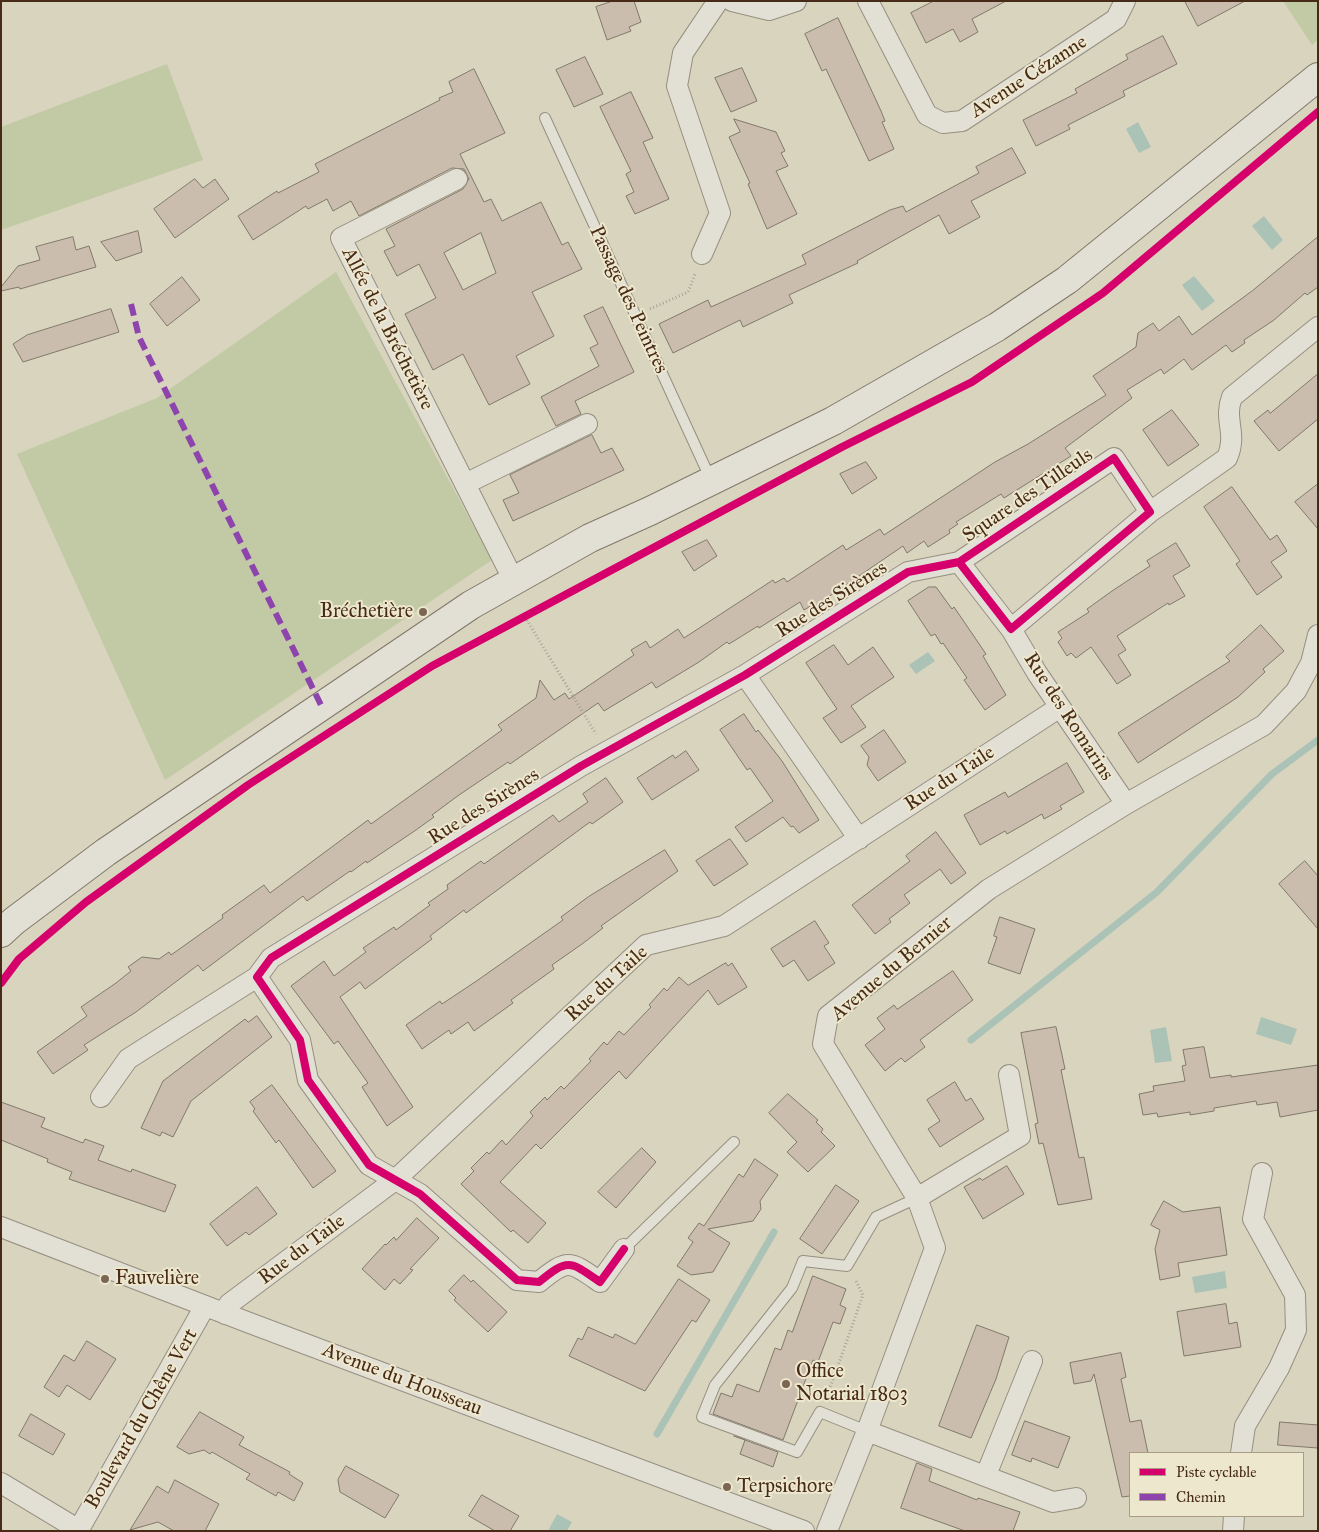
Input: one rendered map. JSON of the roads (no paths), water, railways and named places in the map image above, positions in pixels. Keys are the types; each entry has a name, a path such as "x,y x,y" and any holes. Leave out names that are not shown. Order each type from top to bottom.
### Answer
{"main road":[{"path":"5,927 106,852 471,605 590,538 712,481 833,421 1005,321 1066,280 1318,76"}],"street":[{"path":"702,254 720,213 677,86 683,53 718,1"},
{"path":"732,1 769,10 796,1"},
{"name":"Avenue Cézanne","path":"868,1 927,115 944,123 962,121 1116,19 1125,1"},
{"name":"Allée de la Bréchetière","path":"457,179 341,238 514,581"},
{"path":"1011,629 1150,512 1227,458 1232,446 1228,408 1232,397 1318,328"},
{"path":"465,484 587,424"},
{"name":"Square des Tilleuls","path":"1011,629 959,562 1114,458 1150,512"},
{"name":"Rue des Sirènes","path":"101,1097 128,1059 257,977 271,958 606,752 745,675 908,572 959,562"},
{"name":"Rue des Romarins","path":"1011,629 1126,804"},
{"name":"Avenue du Bernier","path":"827,1531 867,1430 934,1248 917,1198 822,1044 828,1016 989,889 1126,804 1264,725 1296,691 1311,664 1318,635"},
{"path":"745,675 859,839"},
{"name":"Rue du Taile","path":"225,1314 229,1304 395,1180 646,945 724,926 1060,706"},
{"path":"257,977 300,1040 308,1080 369,1164 420,1194 517,1280 539,1282 559,1266 575,1265 600,1282 624,1249"},
{"path":"917,1198 1020,1136 1009,1075"},
{"path":"1241,1452 1244,1426 1279,1368 1296,1330 1296,1295 1253,1219 1262,1173"},
{"name":"Avenue du Housseau","path":"1,1227 225,1314 804,1531"},
{"name":"Boulevard du Chêne Vert","path":"78,1530 205,1306"},
{"path":"986,1475 1032,1360"},
{"path":"867,1430 1053,1502 1076,1498"},
{"path":"1,1483 78,1530"},
{"path":"1232,1531 1234,1517"}],"lane":[{"name":"Passage des Peintres","path":"545,118 712,481"},
{"path":"624,1249 734,1142"},
{"path":"867,1430 820,1412 797,1452 702,1418 715,1384 792,1288 803,1262 848,1266 876,1217 917,1198"}],"waterway":[{"path":"971,1040 1157,892 1272,774 1318,740"},
{"path":"657,1434 774,1232"}],"place":[{"name":"Bréchetière","path":"423,612"},
{"name":"Fauvelière","path":"105,1279"},
{"name":"Office Notarial 1803","path":"786,1384"},
{"name":"Terpsichore","path":"727,1487"}]}
